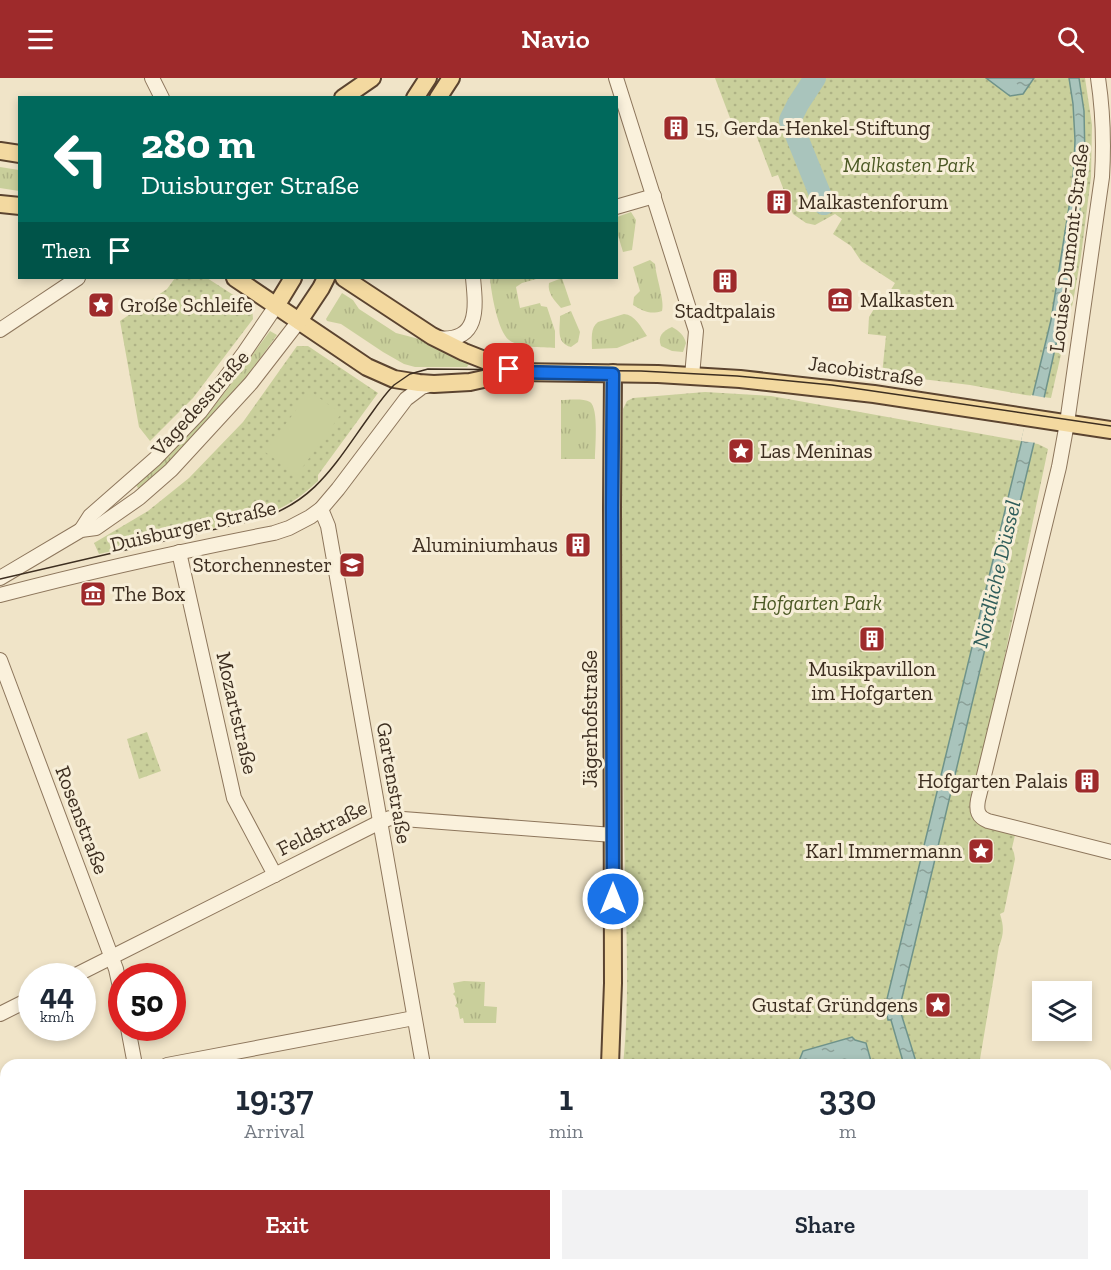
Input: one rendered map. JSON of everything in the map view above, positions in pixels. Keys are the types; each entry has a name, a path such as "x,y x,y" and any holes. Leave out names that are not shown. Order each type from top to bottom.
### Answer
{"main road":[{"path":"346,96 372,78"},
{"path":"416,96 429,78"},
{"path":"0,151 18,154"},
{"path":"0,204 18,206"},
{"path":"236,279 367,367 388,378 434,384"},
{"name":"Vagedesstraße","path":"276,306 292,279"},
{"name":"Vagedesstraße","path":"299,321 326,279"},
{"name":"Duisburger Straße","path":"346,279 430,334 464,352 515,372"},
{"name":"Duisburger Straße","path":"434,384 470,382 515,372 613,374"},
{"name":"Jacobistraße","path":"613,374 692,376 830,388 1111,430"},
{"name":"Jägerhofstraße","path":"610,1059 613,983 613,374"}],"street":[{"path":"152,78 161,96"},
{"path":"616,78 696,331 692,376"},
{"name":"Louise-Dumont-Straße","path":"1098,78 1104,152 1102,177 1067,423 1059,467 976,810 982,819 988,821 1111,852"},
{"path":"618,206 654,196"},
{"path":"0,330 76,279"},
{"path":"430,334 450,338 458,336 470,325 476,308 473,279"},
{"name":"Vagedesstraße","path":"81,530 90,516 155,459 200,412 276,306"},
{"name":"Vagedesstraße","path":"0,578 81,530 96,528 139,498 171,470 252,383 299,321"},
{"name":"Duisburger Straße","path":"0,595 47,582 289,528 321,509 406,399 422,387 434,384"},
{"name":"Gartenstraße","path":"321,509 328,526 422,1059"},
{"name":"Mozartstraße","path":"179,552 234,798 275,875"},
{"name":"Rosenstraße","path":"0,660 114,963"},
{"name":"Feldstraße","path":"96,965 390,818 613,835"},
{"path":"0,1014 18,1005"},
{"path":"199,1059 414,1018"},
{"path":"130,1041 134,1059"}],"green space":[{"name":"Malkasten Park","path":"715,78 1085,78 1092,125 1091,177 1073,302 1051,398 882,374 886,336 868,334 869,317 877,304 881,306 895,283 861,261 851,246 833,234 842,219 835,214 815,225 806,223 793,214 778,175 772,177 755,132 742,137 733,126"},
{"path":"0,167 18,170 18,191 0,188"},
{"path":"631,212 636,220 632,250 623,252 618,235 618,217"},
{"path":"650,260 655,264 663,307 662,311 654,313 643,311 633,305 634,297 640,291 633,267"},
{"path":"174,279 209,279 252,307 253,319 193,398 150,441 139,427 120,321 167,289"},
{"path":"490,279 536,279 516,287 520,308 540,303 541,306 547,307 555,331 555,348 525,346 509,340 498,321"},
{"path":"562,279 571,305 561,308 552,297 549,283"},
{"path":"342,293 353,300 359,309 396,333 423,340 470,362 467,367 415,367 404,364 341,324 327,321 326,319"},
{"path":"571,311 580,332 578,342 571,347 561,339 560,316"},
{"path":"624,314 635,319 647,336 617,348 592,349 595,324"},
{"path":"672,327 685,340 683,352 672,351 661,346 662,334"},
{"path":"270,331 277,335 214,418 140,491 136,485 166,458 215,405"},
{"path":"297,346 308,346 378,393 318,475 318,481 291,502 260,517 99,554 94,543 148,511 189,478 243,422"},
{"path":"310,391 341,414 297,475 265,452"},
{"name":"Hofgarten Park","path":"705,392 771,396 1038,444 1048,449 973,808 989,827 1015,835 1012,848 1015,859 1004,912 1000,914 1003,934 980,1059 623,1059 627,978 621,515 623,409 627,401 633,398"},
{"path":"561,400 584,400 593,406 596,420 595,459 561,459"},
{"path":"147,732 161,771 139,779 127,739"},
{"path":"485,982 484,1006 497,1007 496,1023 464,1023 463,1018 460,1019 458,1008 455,1006 457,1003 453,994 455,992 453,983"}],"water":[{"path":"986,78 1034,78 1023,94 1010,96"},
{"path":"1069,78 1079,78 1084,111 1085,159 1067,295 901,1002 900,1010 915,1059 902,1059 891,1020 888,1020 886,1003 1051,320 1072,188 1075,140"},
{"path":"852,1037 866,1043 870,1059 800,1059 803,1051"}],"pier":[{"path":"1031,395 1047,398 1037,443 1021,441"}],"waterway":[{"name":"Nördliche Düssel","path":"815,78 790,120 824,204"}],"tram line":[{"path":"0,579 255,520 276,513 309,492 322,479 394,385 410,374 428,369 641,371 737,376 832,385 1111,426"}],"place":[{"name":"15, Gerda-Henkel-Stiftung","path":"676,128"},
{"name":"Malkastenforum","path":"779,202"},
{"name":"Stadtpalais","path":"725,281"},
{"name":"Malkasten","path":"840,300"},
{"name":"Große Schleife","path":"101,305"},
{"name":"Las Meninas","path":"741,451"},
{"name":"Aluminiumhaus","path":"578,545"},
{"name":"Storchennester","path":"352,565"},
{"name":"The Box","path":"93,594"},
{"name":"Musikpavillon im Hofgarten","path":"872,639"},
{"name":"Hofgarten Palais","path":"1087,781"},
{"name":"Karl Immermann","path":"981,851"},
{"name":"Gustaf Gründgens","path":"938,1005"}],"route":[{"path":"509,369 515,372 613,374 613,899"}]}
